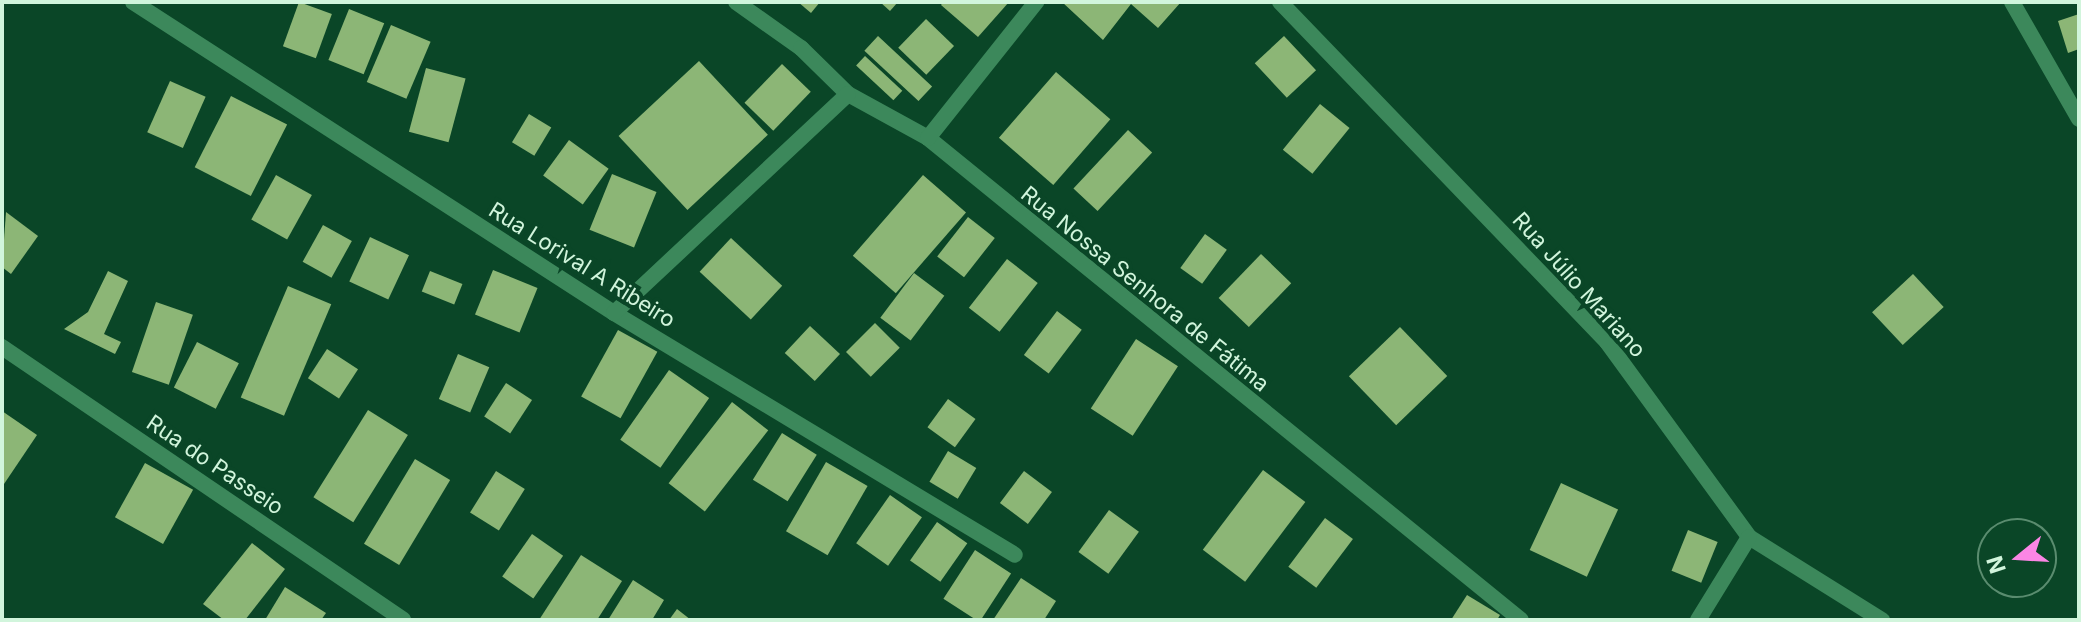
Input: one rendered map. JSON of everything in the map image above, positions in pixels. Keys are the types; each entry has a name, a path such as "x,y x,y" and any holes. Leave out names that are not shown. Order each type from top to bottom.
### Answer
{"street":[{"name":"Rua Lorival A Ribeiro","path":"133,2 614,313 1015,555"},
{"name":"Rua Nossa Senhora de Fátima","path":"736,2 801,48 848,94 928,138 1521,620"},
{"path":"928,138 1036,2"},
{"name":"Rua Júlio Mariano","path":"1280,2 1607,342 1749,537 1882,620"},
{"path":"2012,2 2079,119"},
{"path":"614,313 848,94"},
{"name":"Rua do Passeio","path":"2,347 403,620"},
{"path":"1698,620 1749,537"}],"building":[{"path":"299,2 332,14 316,58 283,46"},
{"path":"798,2 820,2 811,13"},
{"path":"880,2 898,2 890,11"},
{"path":"943,2 1009,2 978,37 941,5"},
{"path":"1062,2 1181,2 1158,28 1131,4 1103,40"},
{"path":"349,9 384,23 364,74 328,60"},
{"path":"2079,14 2079,49 2068,53 2058,21"},
{"path":"926,19 954,46 926,75 898,48"},
{"path":"391,25 431,42 406,99 367,82"},
{"path":"878,36 932,86 918,101 864,51"},
{"path":"1284,36 1316,70 1287,98 1255,63"},
{"path":"865,56 902,91 893,100 856,66"},
{"path":"699,61 768,135 687,210 619,136"},
{"path":"782,64 811,92 773,131 744,103"},
{"path":"426,68 466,79 449,142 409,132"},
{"path":"1056,72 1110,119 1053,185 999,138"},
{"path":"170,81 206,97 183,148 147,132"},
{"path":"231,96 287,125 251,196 195,167"},
{"path":"1320,104 1350,128 1312,174 1283,150"},
{"path":"529,114 551,127 534,156 512,142"},
{"path":"1128,130 1152,153 1098,211 1073,189"},
{"path":"569,140 609,169 583,204 543,176"},
{"path":"612,174 657,192 634,248 590,230"},
{"path":"276,175 312,195 287,239 251,220"},
{"path":"923,175 966,212 896,293 853,256"},
{"path":"6,212 38,236 11,274 2,267"},
{"path":"968,217 995,238 964,277 937,256"},
{"path":"323,225 352,241 332,278 303,262"},
{"path":"1205,234 1227,250 1202,284 1180,268"},
{"path":"370,237 409,255 388,300 349,281"},
{"path":"731,238 782,286 751,319 700,272"},
{"path":"1261,254 1291,283 1249,327 1219,298"},
{"path":"1007,259 1038,283 1000,332 969,308"},
{"path":"493,270 538,288 520,332 475,315"},
{"path":"108,271 128,281 104,334 121,342 115,354 64,329 88,312"},
{"path":"430,271 462,284 454,305 422,291"},
{"path":"914,273 944,296 911,341 880,318"},
{"path":"1913,274 1944,307 1903,345 1872,312"},
{"path":"288,286 331,304 284,416 241,397"},
{"path":"156,302 193,315 169,385 132,372"},
{"path":"1057,311 1082,330 1049,374 1024,355"},
{"path":"875,323 900,348 871,377 846,352"},
{"path":"810,326 840,354 815,381 785,353"},
{"path":"1400,327 1447,376 1396,425 1349,376"},
{"path":"618,330 657,352 621,418 581,396"},
{"path":"1136,339 1178,366 1133,436 1091,409"},
{"path":"197,342 239,363 216,409 174,387"},
{"path":"327,349 358,369 339,399 308,378"},
{"path":"458,354 489,367 470,412 439,399"},
{"path":"669,370 709,398 660,468 620,440"},
{"path":"506,383 532,400 510,433 484,417"},
{"path":"948,399 976,419 955,447 927,427"},
{"path":"732,402 768,430 705,511 669,483"},
{"path":"368,410 408,435 353,522 313,497"},
{"path":"2,411 37,435 2,487"},
{"path":"782,433 817,455 788,501 753,480"},
{"path":"948,451 976,468 958,499 929,482"},
{"path":"415,459 450,480 399,565 364,544"},
{"path":"826,462 868,486 828,555 786,531"},
{"path":"145,463 193,490 163,544 115,517"},
{"path":"1263,470 1305,502 1245,582 1203,550"},
{"path":"496,471 525,489 499,531 470,513"},
{"path":"1024,471 1052,492 1028,524 1000,503"},
{"path":"1561,483 1618,510 1587,577 1530,550"},
{"path":"890,495 922,517 888,566 856,543"},
{"path":"1109,510 1139,532 1108,574 1078,552"},
{"path":"1325,518 1353,539 1316,588 1288,567"},
{"path":"937,522 967,543 940,582 910,561"},
{"path":"1688,530 1718,542 1701,583 1672,571"},
{"path":"532,534 563,556 533,598 502,577"},
{"path":"252,543 285,569 245,620 224,620 203,604"},
{"path":"975,550 1011,573 981,620 943,599"},
{"path":"581,555 622,581 597,620 539,620"},
{"path":"1021,578 1056,601 1044,620 993,620"},
{"path":"633,580 664,600 652,620 608,620"},
{"path":"285,587 326,613 321,620 265,620"},
{"path":"1467,595 1500,615 1497,620 1451,620"},
{"path":"677,609 691,620 669,620"}]}
